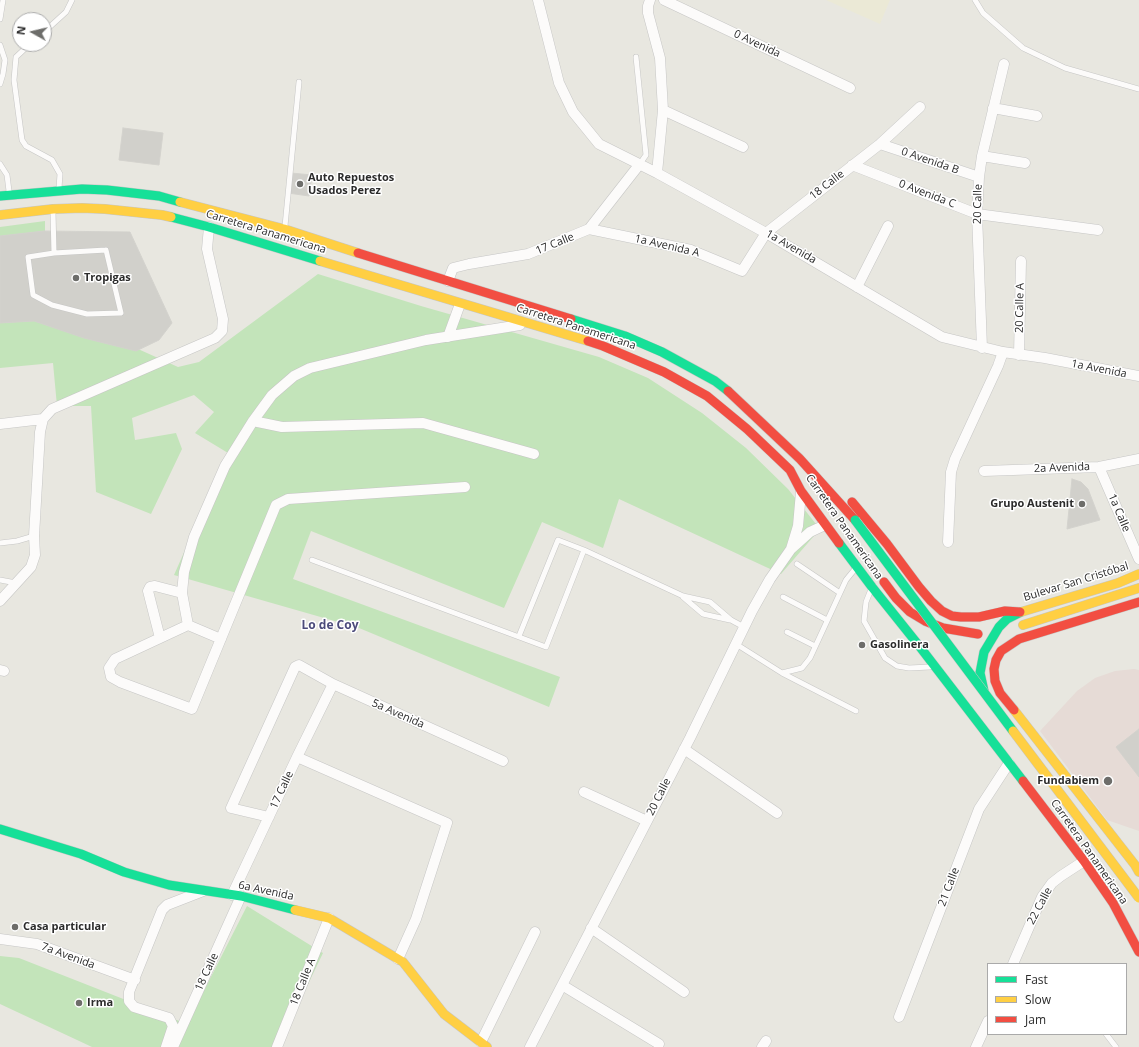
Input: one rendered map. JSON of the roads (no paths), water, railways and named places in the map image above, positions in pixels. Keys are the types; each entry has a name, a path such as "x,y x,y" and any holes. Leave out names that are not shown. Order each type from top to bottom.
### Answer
{"main road":[{"name":"Carretera Panamericana","path":"5,195 82,189 107,190 159,196 284,229 625,336 662,352 715,381 730,392 800,459 855,520 1139,898"},
{"name":"Carretera Panamericana","path":"0,216 53,209 82,208 162,215 209,227 526,324 603,346 632,357 664,372 707,396 747,429 790,470 806,490 825,525 856,567 1084,861 1113,903 1139,952"},
{"path":"730,392 763,413"},
{"path":"845,493 887,544 923,592 942,611 952,616 961,617 980,617 1005,611 1021,612"},
{"path":"877,573 896,598 910,612 925,621 943,628 978,634"},
{"name":"Bulevar San Cristóbal","path":"1021,612 1118,583 1139,574"},
{"path":"1023,625 1139,588"},
{"path":"1139,602 1019,639 1001,651 996,660 994,670 995,681 1000,693 1139,872"},
{"path":"1019,754 1006,736 986,697 980,673 984,652 999,627 1007,620 1021,612"},
{"name":"6a Avenida","path":"0,829 81,854 132,874 170,885 237,896 329,918 403,962 444,1014 484,1045"},
{"path":"1135,924 1139,947"}],"street":[{"name":"1a Avenida","path":"538,0 559,83 573,112 600,144 657,173 766,233 942,337 982,348 1045,358 1139,376"},
{"path":"650,0 648,13 660,58 663,110 657,173"},
{"name":"0 Avenida","path":"664,0 850,88"},
{"name":"20 Calle","path":"982,348 977,214 979,177 982,156 1004,64"},
{"name":"18 Calle","path":"742,271 766,233 880,144 920,106"},
{"path":"993,108 1037,116"},
{"path":"663,110 742,147"},
{"name":"0 Avenida B","path":"880,144 979,177"},
{"path":"982,156 1025,163"},
{"name":"17 Calle","path":"448,281 454,268 528,254 589,229 639,165"},
{"name":"0 Avenida C","path":"852,165 977,214 1098,230"},
{"path":"857,287 888,226"},
{"path":"0,601 31,567 35,555 34,536 40,432 43,419 52,410 216,338 222,331 223,319 208,249 209,227"},
{"name":"1a Avenida A","path":"589,229 691,250 742,271"},
{"name":"20 Calle A","path":"1019,355 1021,261"},
{"path":"448,337 460,304"},
{"path":"188,625 182,593 184,572 194,537 225,466 253,421 272,395 294,376 310,368 426,340 526,324"},
{"path":"948,542 951,472 955,459 1003,352"},
{"path":"0,424 43,419"},
{"path":"253,421 282,427 424,423 534,454"},
{"name":"2a Avenida","path":"984,471 1099,467 1139,459"},
{"name":"1a Calle","path":"1099,467 1139,559"},
{"path":"221,639 188,625 115,659 108,668 110,677 192,709 221,639 276,505 288,498 466,487"},
{"name":"20 Calle","path":"791,549 806,490"},
{"name":"20 Calle","path":"530,1047 684,749 752,611 770,579 791,549 810,532 825,525"},
{"path":"160,638 148,591 150,587 155,586 182,593"},
{"name":"5a Avenida","path":"269,817 231,808 295,668 299,665 333,684 503,761"},
{"name":"17 Calle","path":"237,896 269,817 333,684"},
{"path":"684,749 777,813"},
{"path":"297,757 447,823 416,919 398,959"},
{"name":"21 Calle","path":"898,1017 979,809 1009,763"},
{"path":"584,792 647,821"},
{"name":"22 Calle","path":"1013,963 1045,893 1052,883 1084,861"},
{"path":"166,1047 173,1026 169,1018 134,1007 129,1000 129,992 162,910 167,905 205,891"},
{"name":"18 Calle","path":"173,1047 237,896"},
{"name":"18 Calle A","path":"277,1047 329,918"},
{"path":"592,928 684,992"},
{"path":"484,1045 536,932"},
{"name":"7a Avenida","path":"0,939 37,944 135,980"},
{"path":"562,985 659,1044"},
{"path":"976,1047 987,1022"}],"lane":[{"path":"0,19 3,0"},
{"path":"52,25 66,12 72,0"},
{"path":"975,0 983,13 1022,48 1065,68 1139,89"},
{"path":"0,44 5,60 0,84"},
{"path":"21,52 16,57 14,80 22,140 26,146 52,160 60,174 59,190"},
{"path":"636,57 646,155 639,165"},
{"path":"284,229 299,82"},
{"path":"0,164 7,175 5,195"},
{"path":"53,209 54,253"},
{"path":"106,250 121,313 87,314 52,305 33,295 28,257 54,253 106,250"},
{"path":"0,543 17,541 34,536"},
{"path":"519,636 558,540 584,550 683,596 710,602 731,620 744,627"},
{"path":"312,560 546,646 584,550"},
{"path":"797,564 840,593"},
{"path":"782,673 802,668 810,658 846,580 856,567"},
{"path":"0,580 17,583"},
{"path":"872,587 866,602 864,621 885,658 897,666 909,668 935,667"},
{"path":"683,596 704,614 731,620"},
{"path":"783,597 827,620"},
{"path":"787,632 815,646"},
{"path":"736,644 782,673 856,711"},
{"path":"1107,1035 1116,1047"}],"place":[{"name":"Auto Repuestos Usados Perez","path":"300,184"},
{"name":"Tropigas","path":"76,278"},
{"name":"Grupo Austenit","path":"1082,504"},
{"name":"Gasolinera","path":"862,645"},
{"name":"Fundabiem","path":"1108,781"},
{"name":"Casa particular","path":"15,927"},
{"name":"Irma","path":"79,1003"}],"district":[{"name":"Lo de Coy","path":"330,626"}]}
